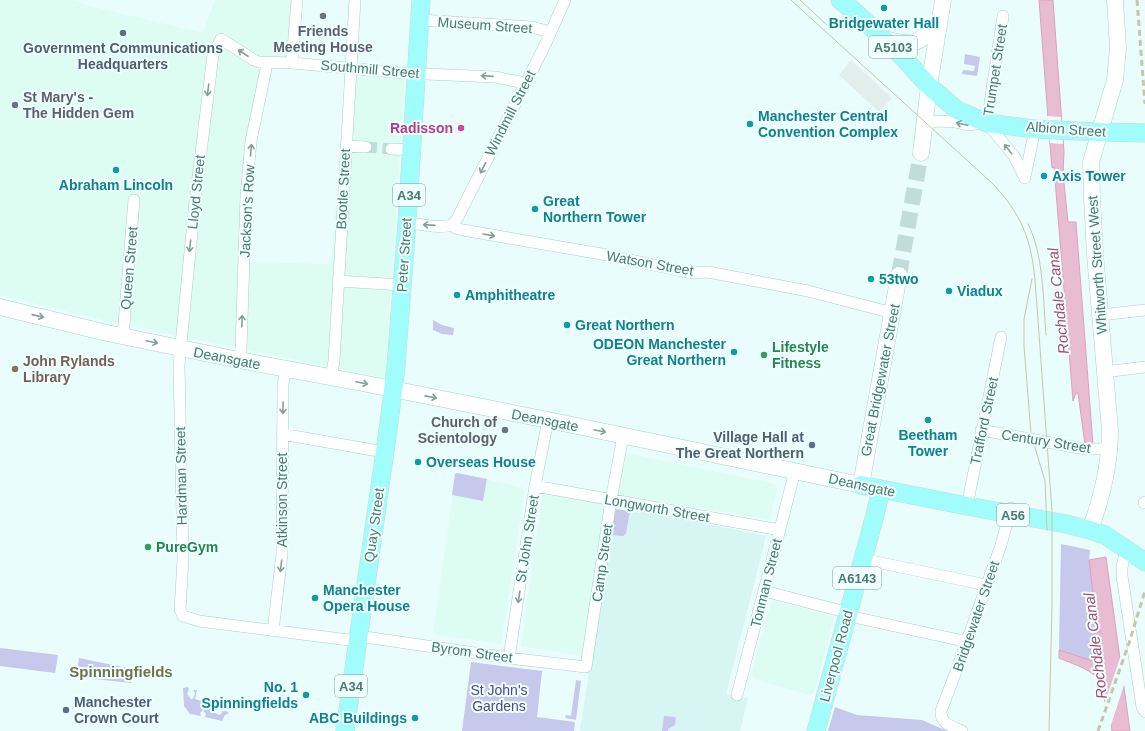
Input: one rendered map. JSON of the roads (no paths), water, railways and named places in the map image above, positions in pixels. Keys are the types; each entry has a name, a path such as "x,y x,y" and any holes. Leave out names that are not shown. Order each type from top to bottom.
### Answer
{"main road":[{"name":"Peter Street","path":"393,390 407,222 421,0"},
{"name":"A5103","path":"840,0 899,53 929,86"},
{"name":"Albion Street","path":"929,86 958,110 987,123 1035,129 1145,133"},
{"name":"Quay Street","path":"345,731 393,390"},
{"name":"Deansgate","path":"861,485 967,506 1010,510 1090,530"},
{"name":"Liverpool Road","path":"816,731 881,489"},
{"name":"A56","path":"1090,530 1105,535 1145,562"}],"street":[{"path":"292,63 296,0"},
{"name":"Bootle Street","path":"331,377 334,362 355,0"},
{"name":"Windmill Street","path":"452,224 459,216 545,45 565,0"},
{"path":"921,152 929,86 943,0"},
{"name":"Whitworth Street West","path":"1090,530 1102,495 1110,449 1091,168 1092,156 1115,80 1118,48 1115,0"},
{"name":"Trumpet Street","path":"987,123 1003,16"},
{"name":"Museum Street","path":"420,20 532,27 550,32"},
{"path":"884,39 906,44 916,42 925,37 939,23"},
{"name":"Southmill Street","path":"221,39 254,60 266,62 495,77 525,83"},
{"name":"Lloyd Street","path":"181,348 194,201 213,55 221,39"},
{"name":"Jackson's Row","path":"239,360 241,350 246,197 251,141 266,69 266,62"},
{"name":"Albion Street","path":"925,128 930,123 937,122 955,122 968,125 987,123"},
{"path":"987,123 1014,156 1025,178 1035,129"},
{"path":"346,146 366,147"},
{"path":"391,149 412,150"},
{"name":"Queen Street","path":"123,336 134,200"},
{"name":"Watson Street","path":"407,222 445,226 452,224 458,229 607,255 691,273 708,272 808,290 893,313"},
{"name":"Great Bridgewater Street","path":"861,485 899,275"},
{"path":"338,281 402,285"},
{"name":"Deansgate","path":"0,307 123,336 239,360 548,420 861,485"},
{"path":"1100,316 1145,310"},
{"name":"Trafford Street","path":"967,506 981,430 1001,337"},
{"name":"Hardman Street","path":"180,604 183,560 179,365 181,348"},
{"path":"1104,372 1145,367"},
{"name":"Atkinson Street","path":"273,631 282,554 283,384 286,369"},
{"name":"St John Street","path":"509,658 535,486 548,420"},
{"name":"Century Street","path":"981,430 1085,449 1110,449"},
{"path":"282,434 384,452"},
{"name":"Camp Street","path":"586,667 622,436"},
{"name":"Tonman Street","path":"737,695 795,471"},
{"name":"Longworth Street","path":"535,486 780,530"},
{"name":"Bridgewater Street","path":"962,731 946,724 942,718 941,711 986,586 1010,510"},
{"path":"1126,549 1122,567 1122,576 1142,707 1145,712"},
{"path":"862,559 986,586"},
{"path":"764,590 838,610 858,618 959,640 966,643"},
{"name":"Byrom Street","path":"180,604 181,612 187,618 199,621 586,667"}],"tunnel":[{"path":"366,147 391,149"},
{"path":"899,275 921,153"}],"tram line":[{"path":"791,0 993,184 1018,216 1027,239 1031,252 1035,280 1052,511 1052,605 1049,731"},
{"path":"800,0 827,25"},
{"path":"1028,224 1033,236 1040,264 1046,335"},
{"path":"1032,279 1024,319 1024,346 1031,434 1045,481 1047,530"}],"railway":[{"path":"1137,0 1145,104"},
{"path":"1098,731 1129,643 1145,591"}],"place":[{"name":"Bridgewater Hall","path":"884,8"},
{"name":"Friends Meeting House","path":"323,16"},
{"name":"Government Communications Headquarters","path":"123,33"},
{"name":"St Mary's - The Hidden Gem","path":"15,105"},
{"name":"Manchester Central Convention Complex","path":"750,124"},
{"name":"Radisson","path":"461,128"},
{"name":"Abraham Lincoln","path":"116,170"},
{"name":"Axis Tower","path":"1044,176"},
{"name":"Great Northern Tower","path":"535,209"},
{"name":"53two","path":"871,279"},
{"name":"Viadux","path":"949,291"},
{"name":"Amphitheatre","path":"457,295"},
{"name":"Great Northern","path":"567,325"},
{"name":"ODEON Manchester Great Northern","path":"734,352"},
{"name":"Lifestyle Fitness","path":"764,355"},
{"name":"John Rylands Library","path":"15,369"},
{"name":"Beetham Tower","path":"928,420"},
{"name":"Church of Scientology","path":"505,430"},
{"name":"Village Hall at The Great Northern","path":"812,445"},
{"name":"Overseas House","path":"418,462"},
{"name":"PureGym","path":"148,547"},
{"name":"Manchester Opera House","path":"315,598"},
{"name":"No. 1 Spinningfields","path":"306,695"},
{"name":"Manchester Crown Court","path":"66,710"},
{"name":"ABC Buildings","path":"415,718"}],"district":[{"name":"Spinningfields","path":"121,671"}],"water label":[{"name":"Rochdale Canal","path":"1058,301"},
{"name":"Rochdale Canal","path":"1095,646"}],"park label":[{"name":"St John's Gardens","path":"499,698"}]}
